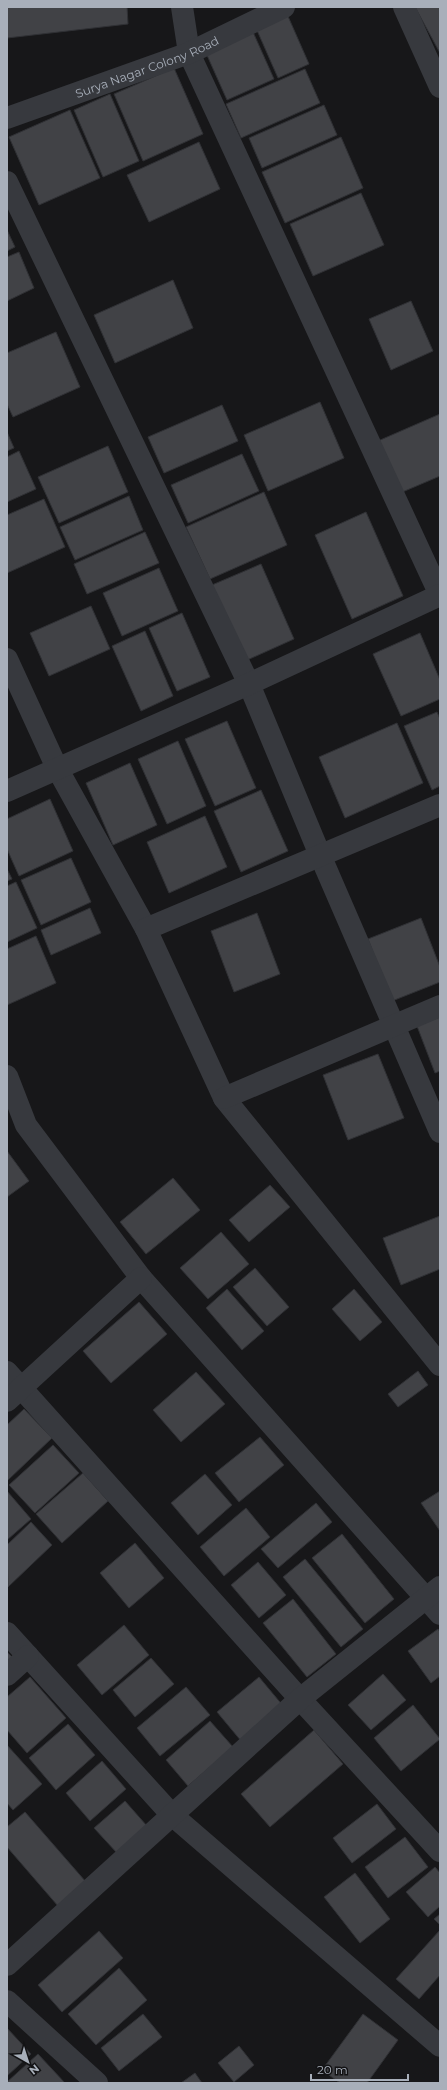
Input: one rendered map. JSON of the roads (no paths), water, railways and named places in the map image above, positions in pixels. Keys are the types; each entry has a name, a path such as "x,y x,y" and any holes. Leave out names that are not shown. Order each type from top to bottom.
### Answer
{"street":[{"path":"7,791 249,684 440,595 189,53 182,7"},
{"name":"Surya Nagar Colony Road","path":"7,118 189,53 284,7"},
{"path":"404,7 440,88"},
{"path":"7,182 249,684 320,855 440,1132"},
{"path":"7,659 57,768 146,929 224,1098 440,1365"},
{"path":"146,929 440,805"},
{"path":"224,1098 440,1006"},
{"path":"7,1076 26,1125 141,1278 435,1600 300,1699 7,1965"},
{"path":"14,1395 141,1278"},
{"path":"7,1372 14,1395 300,1699 440,1851"},
{"path":"7,1633 172,1815 440,2046"},
{"path":"7,1675 28,1656"},
{"path":"7,2001 97,2083"}]}
